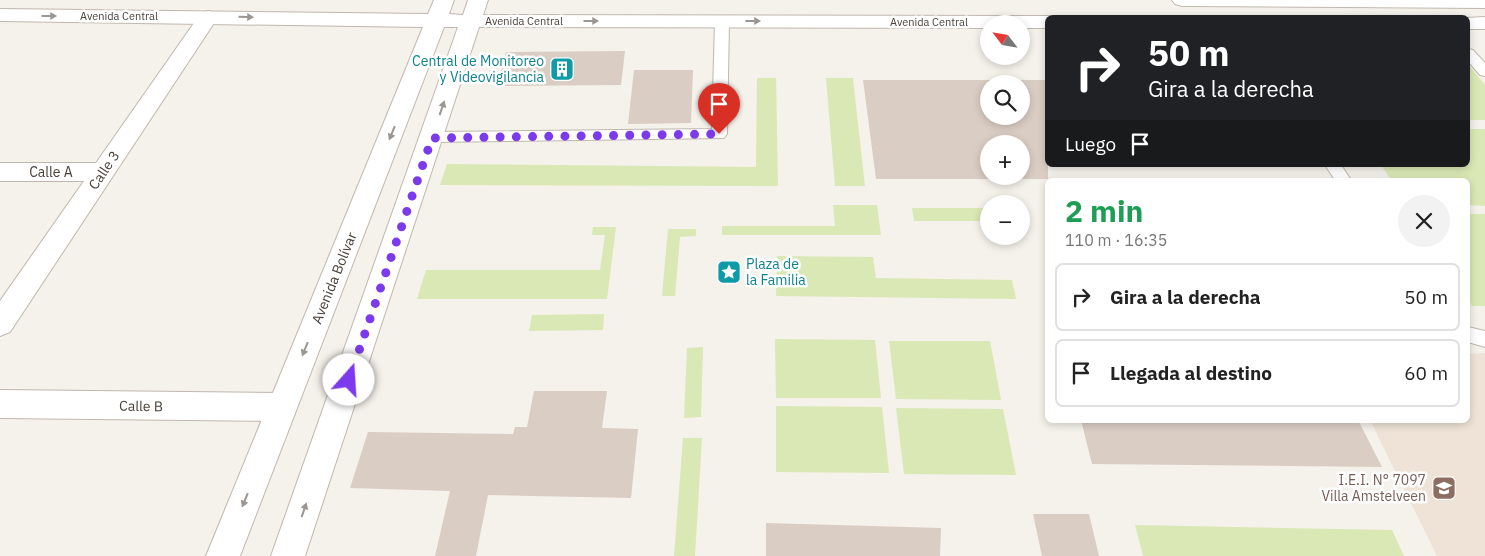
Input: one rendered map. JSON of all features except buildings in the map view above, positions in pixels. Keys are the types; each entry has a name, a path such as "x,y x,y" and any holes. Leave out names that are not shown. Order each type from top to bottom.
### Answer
{"street":[{"path":"1182,0 1485,2"},
{"name":"Avenida Bolívar","path":"223,556 440,10"},
{"path":"288,556 475,10"},
{"name":"Avenida Central","path":"0,15 208,17 475,10 722,21 1045,22"},
{"name":"Calle 3","path":"0,324 208,17"},
{"path":"1470,23 1485,23"},
{"name":"Calle A","path":"0,172 102,172"},
{"name":"Calle B","path":"0,404 282,407"}],"lane":[{"path":"432,138 719,134 722,21"},
{"path":"1470,55 1485,72"},
{"path":"1335,167 1342,178"},
{"path":"1470,335 1485,339"}],"shaded area":[{"name":"I.E.I. N° 7097 Villa Amstelveen","path":"1485,353 1485,556 1437,556 1371,423 1470,423 1470,354"}],"green space":[{"path":"1470,66 1485,85 1485,120 1470,120"},
{"path":"757,78 776,78 778,186 440,185 447,164 756,167"},
{"path":"826,78 853,78 865,186 835,186"},
{"path":"1470,129 1485,129 1485,206 1470,205 1470,178 1390,178 1382,167 1470,167"},
{"path":"833,205 877,205 881,235 722,235 722,226 835,226"},
{"path":"912,208 980,208 980,221 914,221"},
{"path":"1470,214 1485,214 1485,306 1472,306 1470,302"},
{"path":"593,227 616,227 607,299 417,299 426,270 600,270 605,235 592,235"},
{"path":"668,229 696,229 696,236 680,237 675,296 662,296"},
{"path":"777,256 873,257 876,278 1012,280 1016,299 776,296"},
{"path":"604,314 603,330 529,331 532,315"},
{"path":"775,339 875,340 881,398 776,398"},
{"path":"889,341 990,341 1001,400 896,399"},
{"path":"703,347 701,417 684,418 687,348"},
{"path":"776,406 882,407 889,473 776,472"},
{"path":"896,408 1003,409 1016,475 904,474"},
{"path":"683,438 702,438 695,556 674,556"},
{"path":"1135,525 1392,530 1404,556 1143,556"}],"place":[{"name":"Central de Monitoreo y Videovigilancia","path":"562,69"},
{"name":"Plaza de la Familia","path":"729,272"},
{"name":"I.E.I. N° 7097 Villa Amstelveen","path":"1444,488"}],"route":[{"path":"349,380 432,138 719,134"}]}
